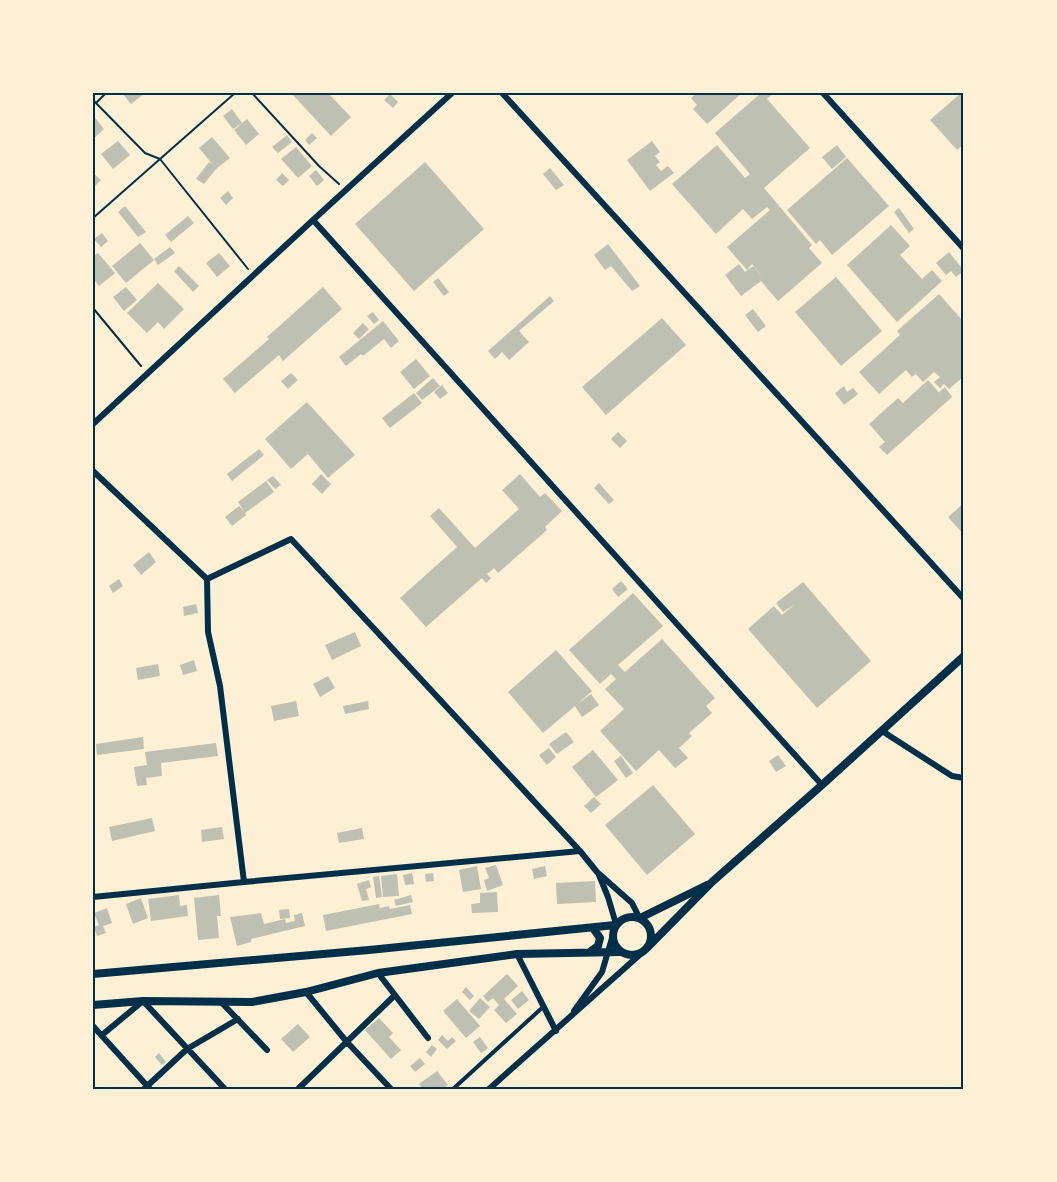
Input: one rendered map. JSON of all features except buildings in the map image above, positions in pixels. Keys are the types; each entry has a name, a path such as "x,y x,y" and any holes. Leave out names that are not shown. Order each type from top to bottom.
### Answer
{"street":[{"path":"93,424 452,93"},
{"path":"502,93 964,599"},
{"path":"823,93 964,249"},
{"path":"313,220 822,785"},
{"path":"93,471 207,579 208,632 220,686 244,882"},
{"path":"93,1005 143,1001 222,1003 261,1001 378,973 517,954 608,951 632,955 645,949 650,943 649,926 639,918 632,903 597,872 291,539 207,579"},
{"path":"489,1089 645,949 712,882 964,656"},
{"path":"882,731 952,776 964,778"},
{"path":"93,897 580,851"},
{"path":"564,1023 598,978 615,925 608,897 597,872"},
{"path":"93,974 381,949 615,925 626,917 639,918 712,882"},
{"path":"591,951 598,946 600,938 593,928"},
{"path":"612,938 620,952"},
{"path":"517,954 556,1031"},
{"path":"378,973 428,1038"},
{"path":"306,992 346,1041 392,1089"},
{"path":"301,1088 394,996"},
{"path":"102,1035 143,1001"},
{"path":"143,1001 225,1089"},
{"path":"222,1003 267,1050"},
{"path":"93,1026 147,1088 188,1049 238,1020"}],"lane":[{"path":"453,1089 543,1007"}],"path":[{"path":"106,93 94,101 145,153 160,159 253,276"},
{"path":"93,218 235,93"},
{"path":"252,93 319,166 346,190"},
{"path":"93,308 147,374"}]}
